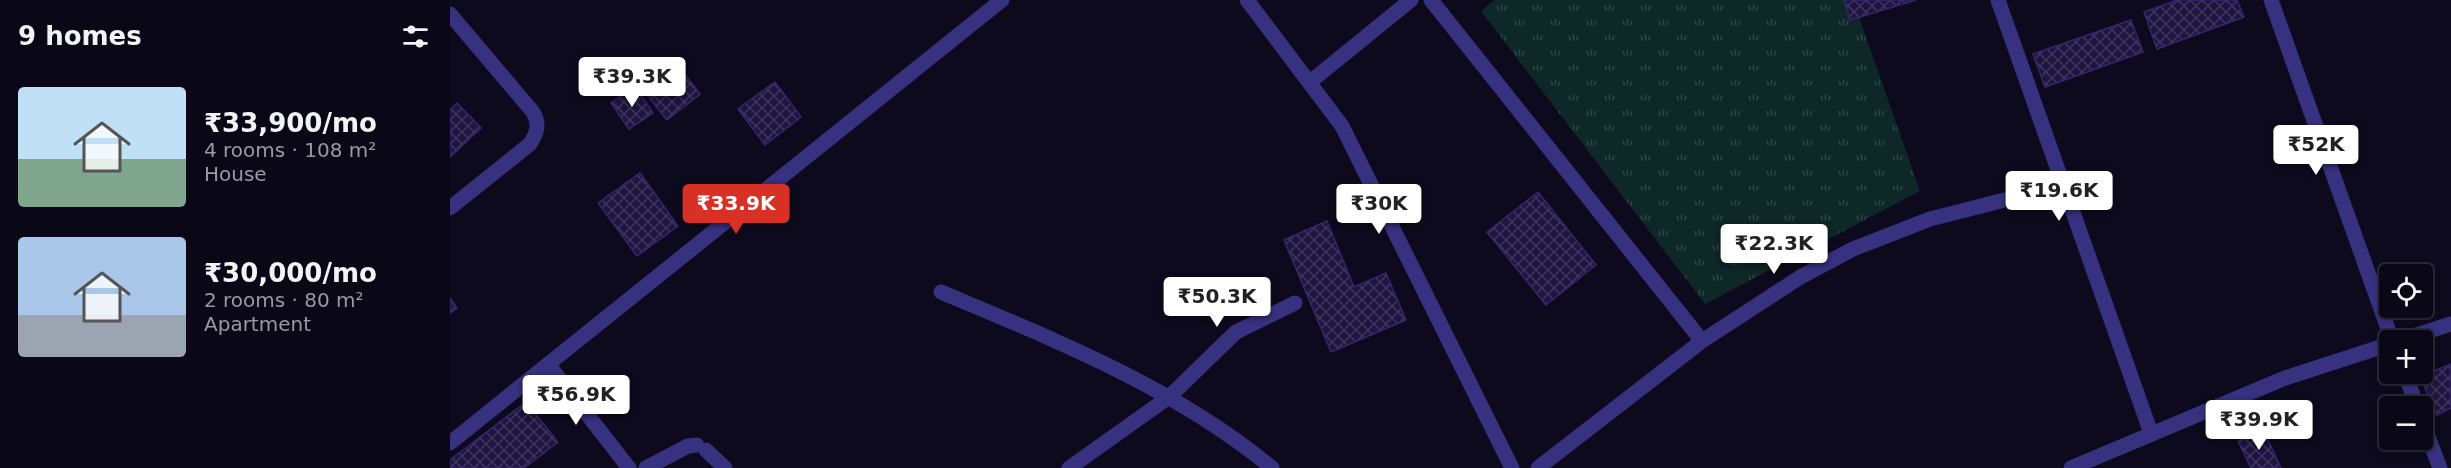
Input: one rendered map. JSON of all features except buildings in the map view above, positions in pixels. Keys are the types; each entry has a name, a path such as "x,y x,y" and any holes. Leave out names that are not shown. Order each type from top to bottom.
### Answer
{"street":[{"path":"450,443 1002,0"},
{"path":"1247,0 1342,126 1512,468"},
{"path":"1310,82 1411,0"},
{"path":"1431,0 1702,341"},
{"path":"1998,0 2151,433"},
{"path":"2271,0 2388,330"},
{"path":"450,14 533,112 537,119 537,132 530,144 450,208"},
{"path":"1538,468 1702,341 1802,276 1869,242 1930,219 2063,185"},
{"path":"941,292 1122,373 1169,398 1263,466"},
{"path":"1069,468 1169,398 1236,332 1295,303"},
{"path":"2432,330 2451,324"},
{"path":"2071,468 2285,378 2379,348"},
{"path":"548,364 629,468"},
{"path":"646,468 688,446 701,447 725,468"},
{"path":"2433,450 2440,468"}],"green space":[{"path":"1495,0 1853,0 1920,191 1705,304 1481,11"}]}
